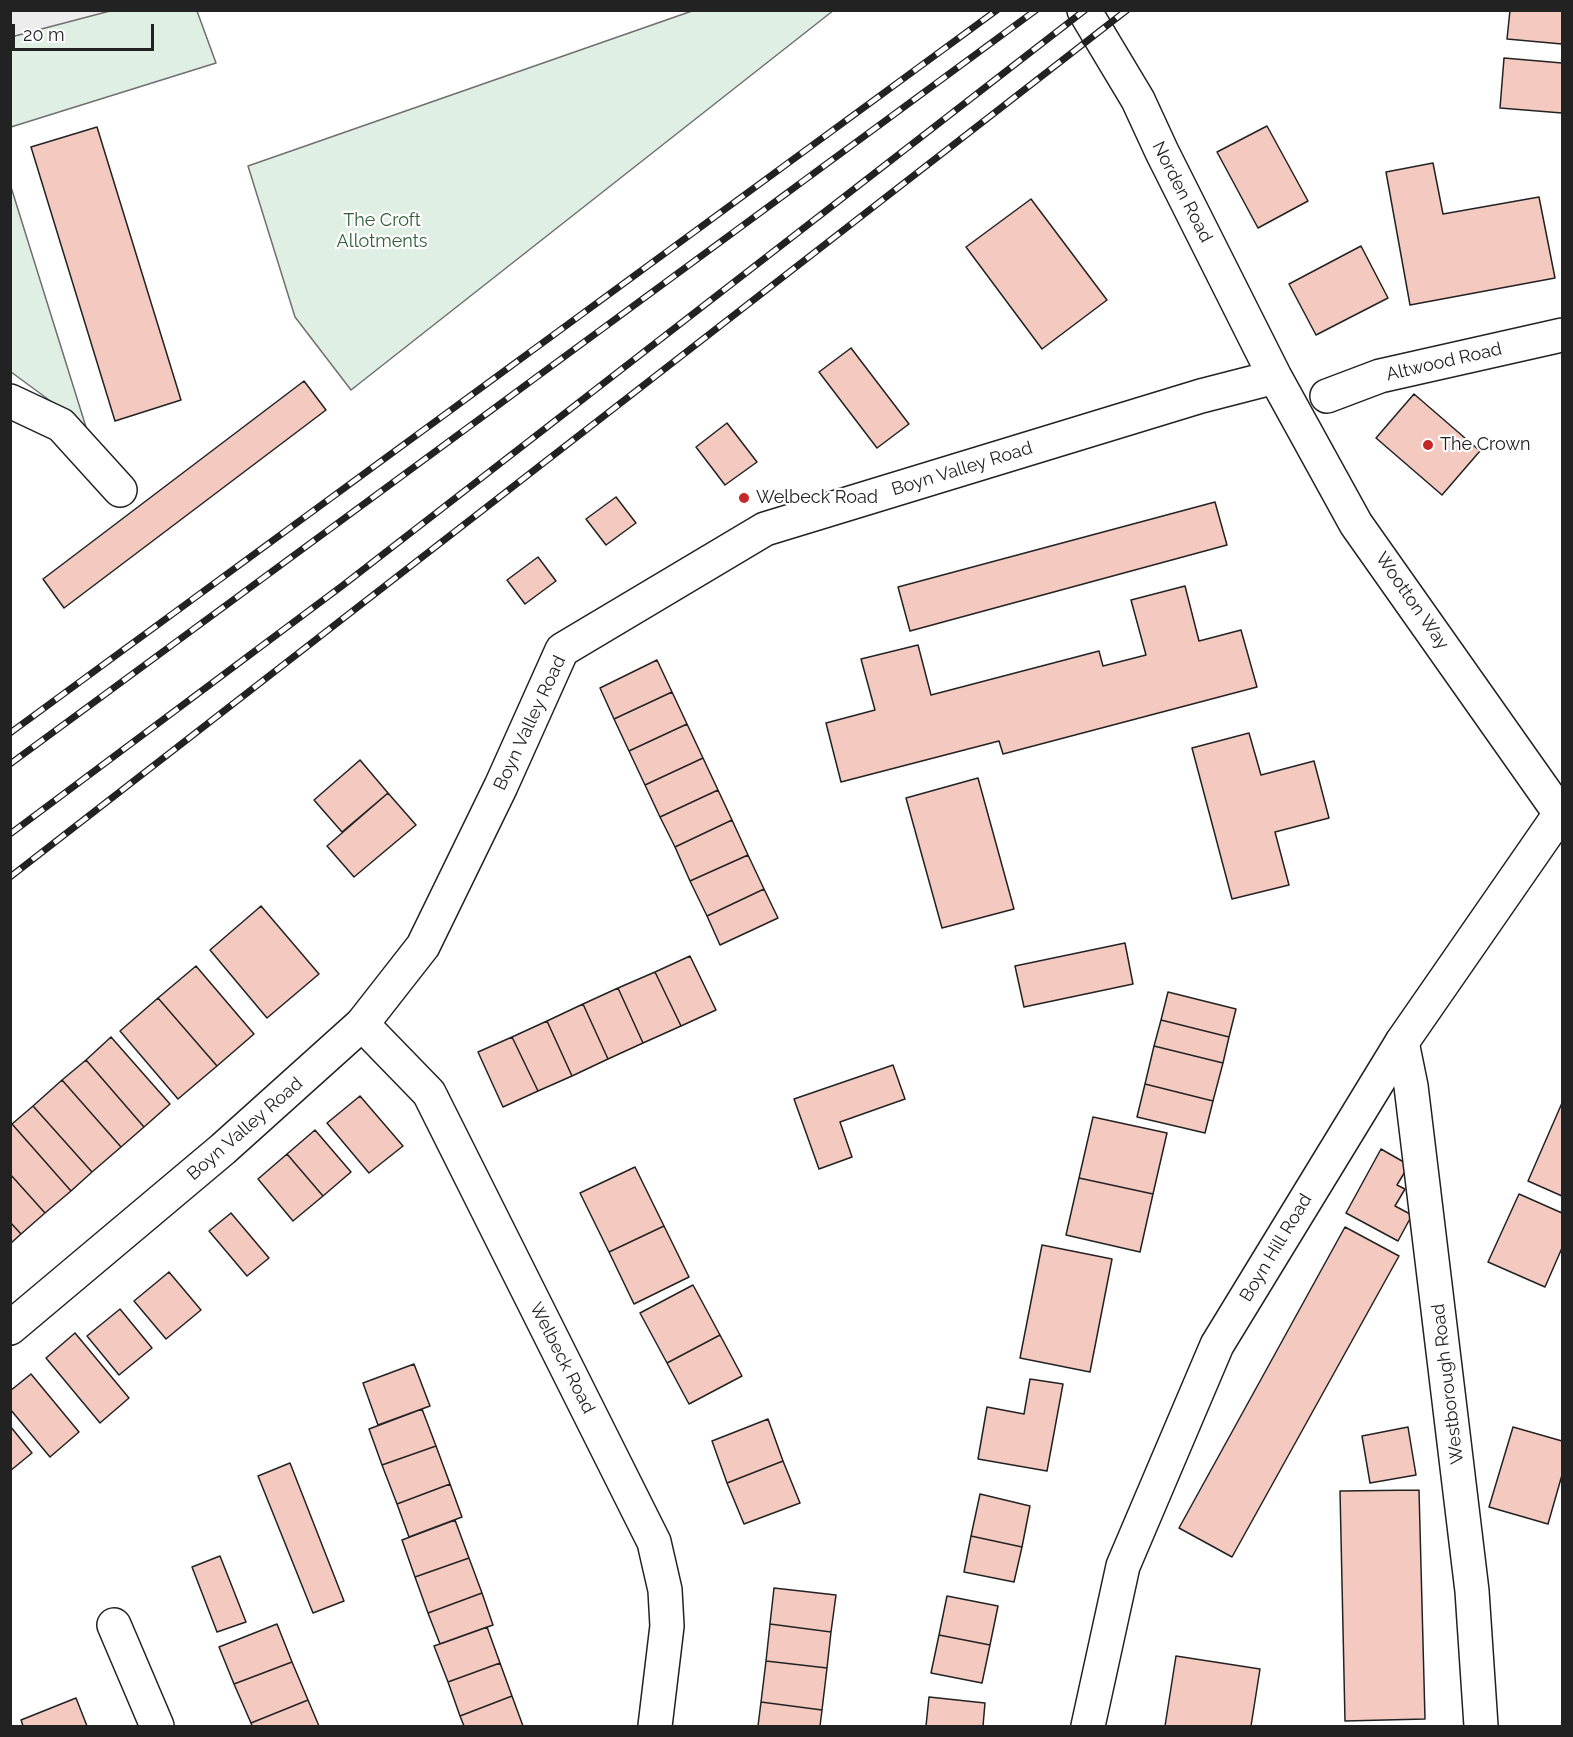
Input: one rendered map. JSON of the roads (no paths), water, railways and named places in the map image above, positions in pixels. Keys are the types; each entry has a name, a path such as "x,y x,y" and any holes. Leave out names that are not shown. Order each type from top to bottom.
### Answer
{"street":[{"name":"Norden Road","path":"1084,10 1138,100 1275,377"},
{"name":"Altwood Road","path":"1327,396 1380,376 1563,336"},
{"name":"Wootton Way","path":"1275,377 1356,524 1561,815"},
{"name":"Boyn Valley Road","path":"10,1328 223,1149 362,1024 423,946 501,786 562,650 765,529 1201,396 1275,377"},
{"path":"10,401 61,425 120,490"},
{"name":"Boyn Hill Road","path":"1088,1726 1123,1566 1217,1345 1402,1042 1561,815"},
{"name":"Welbeck Road","path":"362,1024 429,1093 654,1542 664,1590 667,1626 655,1726"},
{"name":"Westborough Road","path":"1402,1042 1411,1086 1473,1591 1481,1726"},
{"path":"114,1625 158,1726"}],"railway":[{"path":"10,733 997,10"},
{"path":"10,764 1036,10"},
{"path":"10,834 342,586 1085,10"},
{"path":"10,877 1127,10"}],"place":[{"name":"The Crown","path":"1428,445"},
{"name":"Welbeck Road","path":"744,498"}],"park label":[{"name":"The Croft Allotments","path":"382,231"}]}
